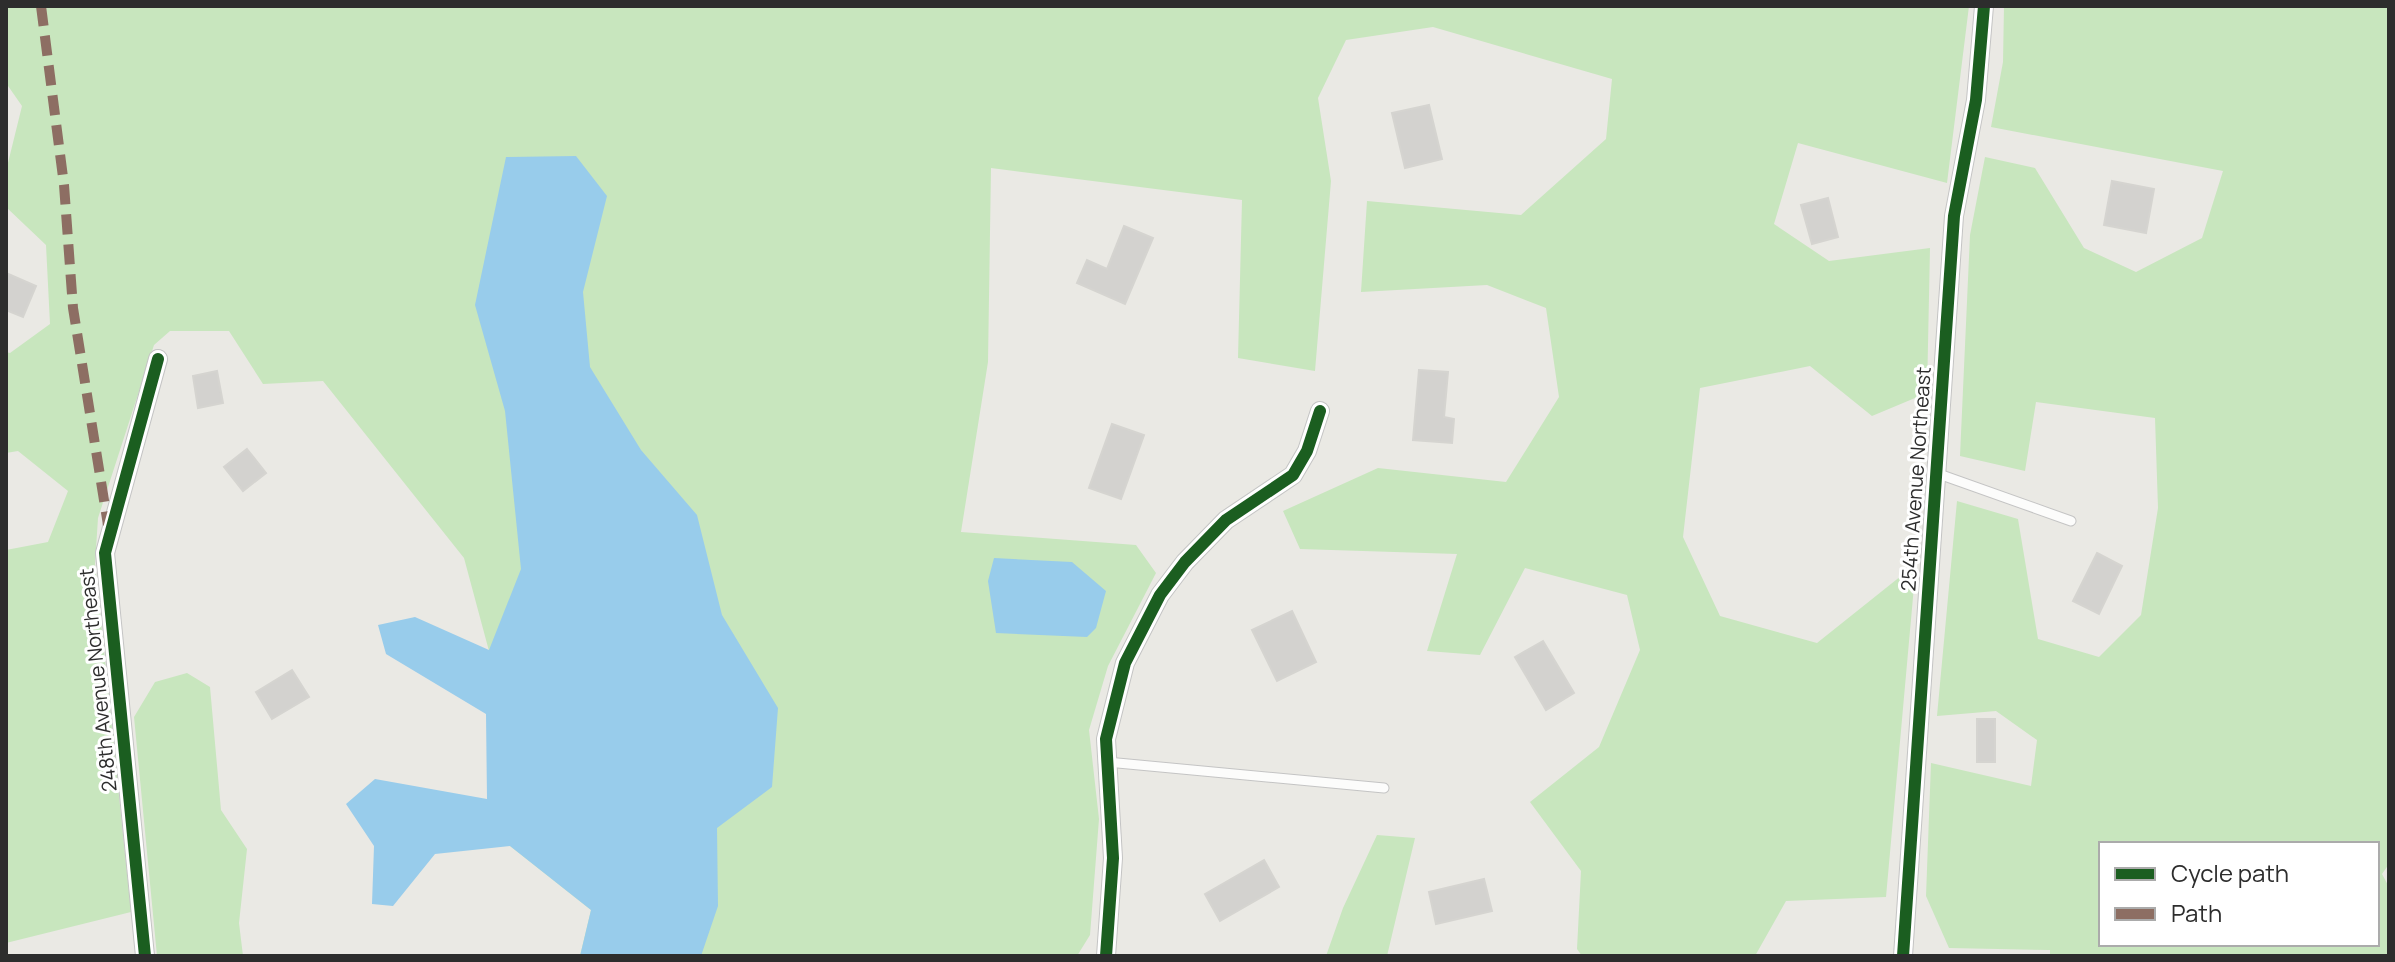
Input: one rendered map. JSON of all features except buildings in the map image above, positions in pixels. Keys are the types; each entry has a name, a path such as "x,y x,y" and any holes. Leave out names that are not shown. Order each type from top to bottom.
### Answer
{"street":[{"name":"254th Avenue Northeast","path":"1903,956 1954,216 1976,100 1984,6"},
{"name":"248th Avenue Northeast","path":"145,956 105,553 158,359"},
{"path":"1106,956 1113,858 1106,739 1125,663 1160,595 1185,562 1226,520 1293,475 1307,451 1320,411"}],"lane":[{"path":"1936,473 2071,521"},
{"path":"1107,762 1384,788"}],"green space":[{"path":"6,6 1969,6 1947,183 1798,143 1774,224 1829,261 1930,248 1927,393 1872,416 1810,366 1700,388 1683,537 1720,616 1817,643 1916,564 1886,897 1786,901 1755,956 1582,956 1577,949 1581,871 1530,802 1599,747 1640,650 1627,595 1525,568 1480,655 1427,651 1457,554 1300,549 1283,511 1378,468 1506,482 1559,397 1546,308 1487,285 1361,292 1367,201 1521,215 1606,139 1612,79 1433,27 1346,40 1318,98 1331,181 1315,371 1238,358 1242,200 991,168 988,362 961,532 1136,545 1156,573 1108,666 1089,730 1099,819 1090,935 1077,956 580,956 591,910 510,846 489,651 464,558 323,381 263,384 229,331 170,331 154,345 98,518 95,564 131,912 6,943 6,550 48,542 68,491 18,451 6,453 6,352 10,353 50,324 46,245 6,207 6,171 22,106 6,83"},
{"path":"2004,6 2389,6 2389,864 2382,874 2389,887 2389,956 2050,956 2050,950 1949,948 1926,896 1931,763 2031,786 2037,740 1996,711 1937,716 1957,501 2018,519 2038,639 2099,657 2141,615 2158,508 2155,418 2036,402 2025,471 1960,456 1970,235 1985,157 2035,168 2084,248 2136,272 2202,238 2223,171 1991,127 2003,62"},
{"path":"187,673 210,687 221,810 247,849 239,923 243,956 157,956 134,717 155,682"},
{"path":"1377,835 1415,838 1387,956 1326,956 1343,908"}],"water":[{"path":"576,156 607,196 583,292 590,367 641,450 697,515 722,615 778,708 772,787 717,828 718,906 701,956 580,956 591,910 510,846 435,854 393,906 372,904 374,846 346,804 375,779 487,799 486,714 386,654 378,625 415,617 489,650 521,569 505,411 475,305 506,157"},
{"path":"994,558 1072,562 1106,591 1096,628 1087,637 996,633 988,581"}],"marked path":[{"path":"41,6 64,185 73,308 108,525"}],"cycle path":[{"path":"1903,956 1954,216 1976,100 1984,6"},
{"path":"145,956 105,553 158,359"},
{"path":"1106,956 1113,858 1106,739 1125,663 1160,595 1185,562 1226,520 1293,475 1307,451 1320,411"}]}
